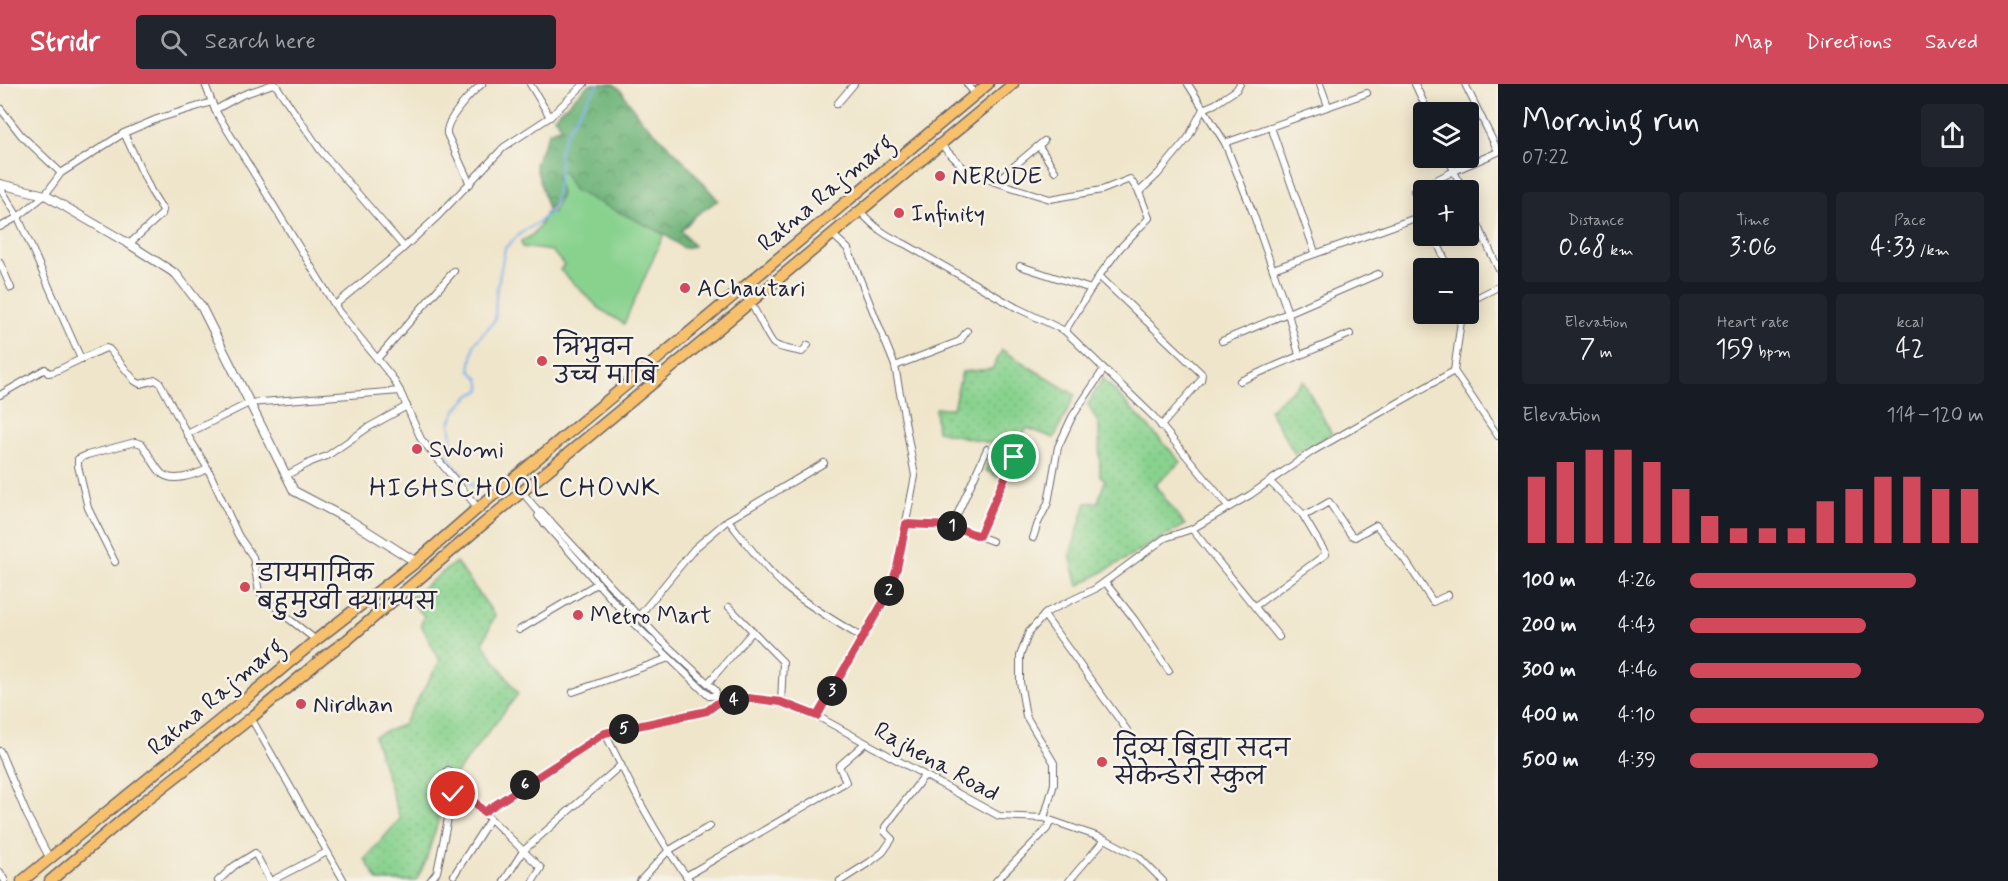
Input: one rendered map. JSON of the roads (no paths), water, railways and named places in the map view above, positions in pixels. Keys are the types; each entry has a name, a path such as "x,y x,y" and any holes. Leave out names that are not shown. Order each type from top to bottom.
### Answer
{"highway":[{"name":"Ratna Rajmarg","path":"22,881 316,640 416,562 988,84"},
{"name":"Ratna Rajmarg","path":"50,881 141,804 347,640 1013,84"}],"street":[{"path":"205,84 216,110 335,305 400,391 421,439 478,508"},
{"path":"216,110 242,94 274,84 321,151 404,247"},
{"path":"470,184 446,128 482,84"},
{"path":"530,84 550,117"},
{"path":"335,305 438,216 504,147 550,117 585,84"},
{"path":"837,104 854,84"},
{"path":"968,84 975,94"},
{"path":"1188,84 1225,143 1273,269 1299,355"},
{"path":"1139,192 1158,174 1188,138 1203,109 1236,90 1240,84"},
{"path":"1320,84 1328,106"},
{"path":"1415,84 1423,102"},
{"path":"1436,180 1498,151 1465,84"},
{"path":"1225,143 1367,93"},
{"path":"0,227 18,217 45,195 61,173 124,134 157,119 212,102"},
{"path":"0,108 21,135 61,173"},
{"path":"1271,127 1315,252"},
{"path":"124,134 151,191 163,210 162,214 129,244"},
{"path":"995,182 1042,143 1056,171"},
{"path":"941,145 964,168 995,182 1050,199 1102,190 1130,179 1139,192 1149,218 1120,248 1099,276 1065,331"},
{"path":"1453,168 1458,180"},
{"path":"0,185 45,195 176,274 201,306 294,491 351,521 416,562"},
{"path":"0,185 18,217 81,360"},
{"path":"860,212 872,226 886,236 905,244 1017,308 1065,331 1161,426 1228,506"},
{"path":"1273,269 1413,218"},
{"path":"1479,227 1498,268"},
{"path":"817,716 889,592 897,568 915,476 896,366 849,249 832,234"},
{"path":"0,262 11,288"},
{"path":"1020,266 1091,289"},
{"path":"376,358 454,271"},
{"path":"1221,341 1378,274"},
{"path":"1099,276 1202,374 1201,380 1161,426"},
{"path":"1479,296 1498,287"},
{"path":"750,302 772,342 783,348 802,352 808,345"},
{"path":"1460,324 1454,371 1498,436"},
{"path":"896,366 960,340 966,331"},
{"path":"1240,381 1350,334"},
{"path":"0,395 45,369 48,373 54,372 102,348 109,349 135,381 140,384 156,380 160,383 208,469 238,536 253,557 259,592 316,640"},
{"path":"1033,538 1048,503 1058,447 1072,417 1104,369"},
{"path":"996,881 1047,829 1054,784 1054,764 1026,716 1020,682 1020,656 1029,632 1044,615 1095,589 1165,538 1192,529 1270,482 1313,451 1454,371"},
{"path":"187,434 249,403 400,391"},
{"path":"287,475 327,456 369,427 407,406"},
{"path":"115,562 88,508 78,459 135,442 142,444 162,474 172,478 197,474 208,469"},
{"path":"952,526 987,449"},
{"path":"979,536 1014,457"},
{"path":"639,616 695,548 728,520 824,462"},
{"path":"1255,606 1326,554 1303,514 1270,482"},
{"path":"522,492 595,574 639,616 669,658 713,694"},
{"path":"1303,514 1310,513 1329,502 1355,537 1376,525 1405,560 1433,602 1448,595"},
{"path":"728,520 767,567 789,589 819,612 863,638"},
{"path":"906,524 952,526 992,541"},
{"path":"1192,529 1279,637"},
{"path":"595,574 598,583 655,640 708,683 719,702"},
{"path":"1105,582 1134,619 1169,672"},
{"path":"519,630 598,583"},
{"path":"729,607 783,662 781,702"},
{"path":"1044,615 1129,733"},
{"path":"708,683 753,631"},
{"path":"573,692 669,658"},
{"name":"Rajhena Road","path":"605,733 707,711 719,702 748,698 781,702 817,716 999,816 1047,819 1105,839 1139,857 1163,881"},
{"path":"251,718 344,881"},
{"path":"484,812 605,733 630,785 668,851 688,879 846,782 839,766 865,743"},
{"path":"0,751 27,815 50,859"},
{"path":"504,881 524,851 621,765"},
{"path":"448,770 490,819 542,868 533,881"},
{"path":"840,881 883,852 892,838 885,832 885,827 924,776"},
{"path":"430,881 437,872 453,794 459,785"},
{"path":"454,875 490,819"},
{"path":"640,881 668,851 710,826"},
{"path":"1070,881 1105,839"},
{"path":"218,881 234,866 255,853 270,881 327,852"},
{"path":"0,872 5,881"}],"waterway":[{"path":"475,488 452,463 445,450 452,438 450,423 456,410 469,396 481,390 479,379 470,370 474,344 495,320 496,295 505,248 549,213 556,200 560,167 559,151 566,133 599,84"}],"place":[{"name":"NERUDE","path":"940,176"},
{"name":"Infinity","path":"899,213"},
{"name":"AChautari","path":"685,288"},
{"name":"त्रिभुवन उच्च माबि","path":"542,361"},
{"name":"SWomi","path":"417,449"},
{"name":"डायमामिक बहुमुखी क्याम्पस","path":"245,587"},
{"name":"Metro Mart","path":"578,615"},
{"name":"Nirdhan","path":"301,704"},
{"name":"दिव्य बिद्या सदन सेकेन्डेरी स्कुल","path":"1102,762"}],"district":[{"name":"HIGHSCHOOL CHOWK","path":"515,487"}]}
